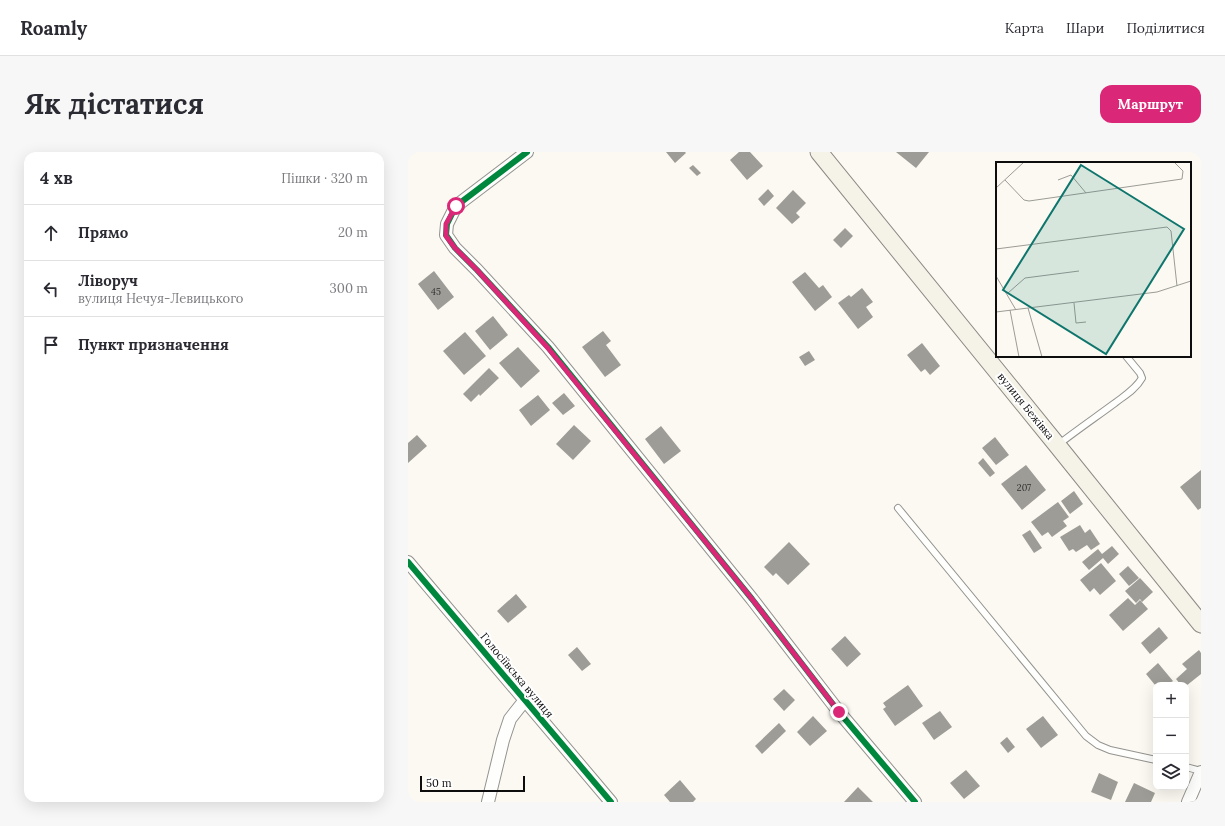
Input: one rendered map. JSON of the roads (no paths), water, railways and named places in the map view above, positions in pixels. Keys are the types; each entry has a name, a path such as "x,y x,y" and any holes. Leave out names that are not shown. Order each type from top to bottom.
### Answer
{"main road":[{"name":"вулиця Бежівка","path":"819,152 1201,624"}],"street":[{"path":"527,152 456,206 446,224 446,236 455,248 548,348 747,593 839,712 915,802"},
{"name":"Голосіївська вулиця","path":"408,562 611,802"},
{"path":"488,802 503,740 510,719 525,700"},
{"path":"1188,802 1201,771"}],"lane":[{"path":"1057,445 1106,410 1139,383 1142,378 1140,373 1127,357"},
{"path":"898,508 1086,736 1098,745 1110,750 1153,759"},
{"path":"1189,768 1201,771"}]}
